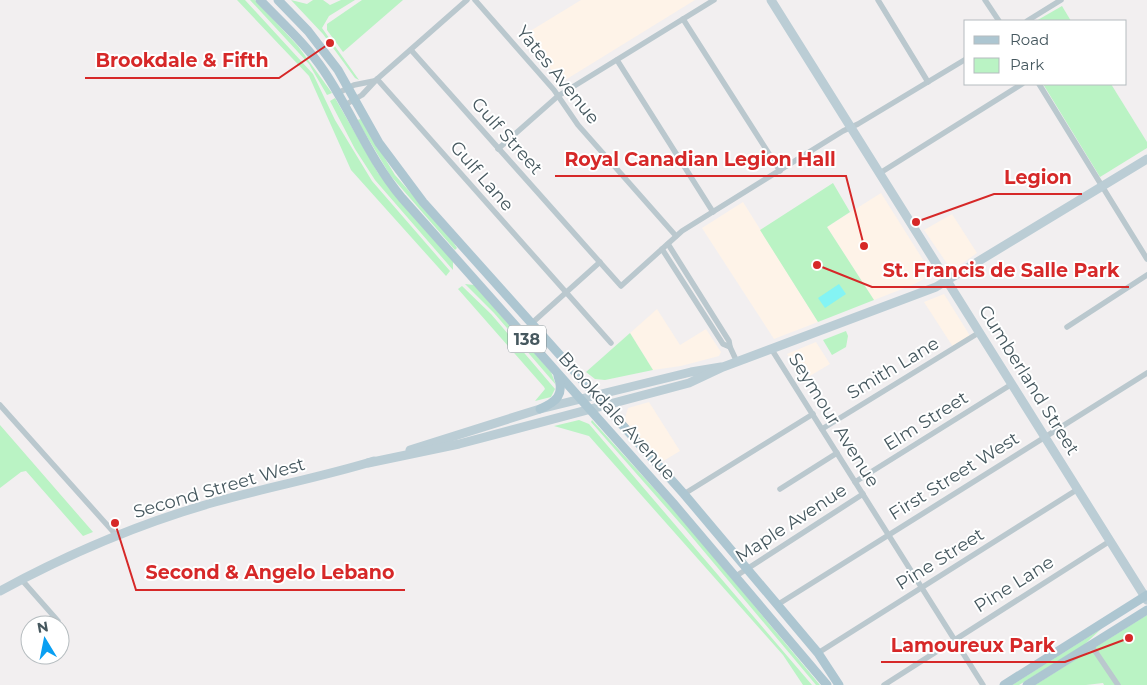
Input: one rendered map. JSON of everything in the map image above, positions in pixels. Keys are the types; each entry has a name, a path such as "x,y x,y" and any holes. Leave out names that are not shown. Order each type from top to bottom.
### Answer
{"main road":[{"name":"Brookdale Avenue","path":"260,0 324,70 345,104 365,146 385,177 736,576 827,685"},
{"name":"Brookdale Avenue","path":"278,0 323,49 398,170 476,262 684,494 827,664 839,685"},
{"name":"Cumberland Street","path":"771,0 1146,597"},
{"name":"Second Street West","path":"0,590 117,536 215,502 368,463 459,444 689,382 948,282 1147,159"},
{"path":"467,271 476,262"},
{"name":"Second Street West","path":"368,463 540,409 691,372 724,367"},
{"path":"540,409 551,404 560,395 562,385 558,373"},
{"path":"1004,685 1146,597"},
{"path":"1027,685 1147,610"},
{"path":"827,664 846,685"}],"street":[{"path":"345,104 362,95 376,80 467,0"},
{"name":"Yates Avenue","path":"475,0 558,96 578,125 676,236"},
{"path":"498,149 558,96 714,0"},
{"path":"878,0 928,82"},
{"path":"986,0 998,20"},
{"path":"1029,20 1062,0"},
{"path":"683,19 780,171"},
{"name":"Gulf Street","path":"411,50 621,286 662,249"},
{"path":"617,60 713,212"},
{"path":"730,347 723,344 662,249 676,236 713,212 964,60"},
{"path":"338,93 348,87 376,80"},
{"name":"Gulf Lane","path":"376,80 611,343"},
{"path":"880,174 1020,85"},
{"path":"1040,85 1147,259"},
{"path":"668,244 729,341 737,362"},
{"path":"532,323 600,262"},
{"path":"680,276 686,272"},
{"path":"1067,327 1147,275"},
{"path":"703,312 709,308"},
{"name":"Smith Lane","path":"822,428 980,332"},
{"name":"Seymour Avenue","path":"772,350 983,685"},
{"name":"First Street West","path":"778,605 888,534 1147,373"},
{"name":"Elm Street","path":"856,482 1012,384"},
{"path":"0,405 117,536"},
{"path":"684,494 812,414"},
{"path":"780,490 837,454"},
{"name":"Pine Street","path":"818,653 1078,489"},
{"name":"Maple Avenue","path":"736,576 863,494"},
{"name":"Pine Lane","path":"884,685 1110,541"},
{"path":"21,579 53,615"},
{"path":"1091,645 1118,685"}],"shaded area":[{"path":"581,0 695,0 562,82 522,36"},
{"path":"881,193 932,274 915,284 874,300 827,227"},
{"path":"743,202 818,322 774,339 702,228"},
{"path":"952,214 977,253 956,268 950,268 924,230"},
{"path":"944,294 972,339 955,350 924,302"},
{"path":"657,309 680,345 706,329 721,352 719,356 681,366 653,370 630,333"},
{"path":"816,342 830,364 803,380 787,354"},
{"path":"649,402 680,451 660,463 624,421 628,408"}],"green space":[{"path":"237,0 245,0 313,74 335,120 372,181 450,271 446,276 351,170 309,76"},
{"path":"250,0 255,0 298,46 332,93 327,95 309,64"},
{"path":"291,0 307,4 313,0 323,0 330,5 341,0 355,0 329,16 322,28 359,80 355,78 323,34"},
{"path":"362,0 403,0 343,52 327,30 327,24"},
{"path":"1062,6 1070,20 1038,20"},
{"path":"1044,85 1112,85 1147,142 1147,148 1100,177"},
{"path":"335,98 378,173 453,261 453,270 375,180 355,149 330,101"},
{"path":"361,119 395,175 451,239 457,248 455,250 390,175 357,120"},
{"path":"833,183 850,212 827,227 874,300 818,322 760,230"},
{"path":"465,284 474,285 551,372 556,385 494,313"},
{"path":"462,286 491,314 555,389 551,397 535,401 545,389 544,387 458,289"},
{"path":"846,331 848,336 846,347 832,355 823,340"},
{"path":"630,333 653,370 605,380 595,379 586,372"},
{"path":"579,420 589,424 812,685 803,685 783,655 589,436 554,426"},
{"path":"592,420 688,526 820,685 816,685 686,530 591,422"},
{"path":"0,425 93,532 83,536 26,471 21,472 0,488"},
{"path":"1147,615 1147,685 1104,685 1103,683 1035,685"},
{"path":"1101,629 1084,645 1019,685 1012,685"}],"water":[{"path":"839,284 846,294 825,308 818,298"}],"place":[{"name":"Brookdale & Fifth","path":"330,43"},
{"name":"Legion","path":"916,222"},
{"name":"Royal Canadian Legion Hall","path":"864,246"},
{"name":"St. Francis de Salle Park","path":"817,265"},
{"name":"Second & Angelo Lebano","path":"115,523"},
{"name":"Lamoureux Park","path":"1129,638"}]}
